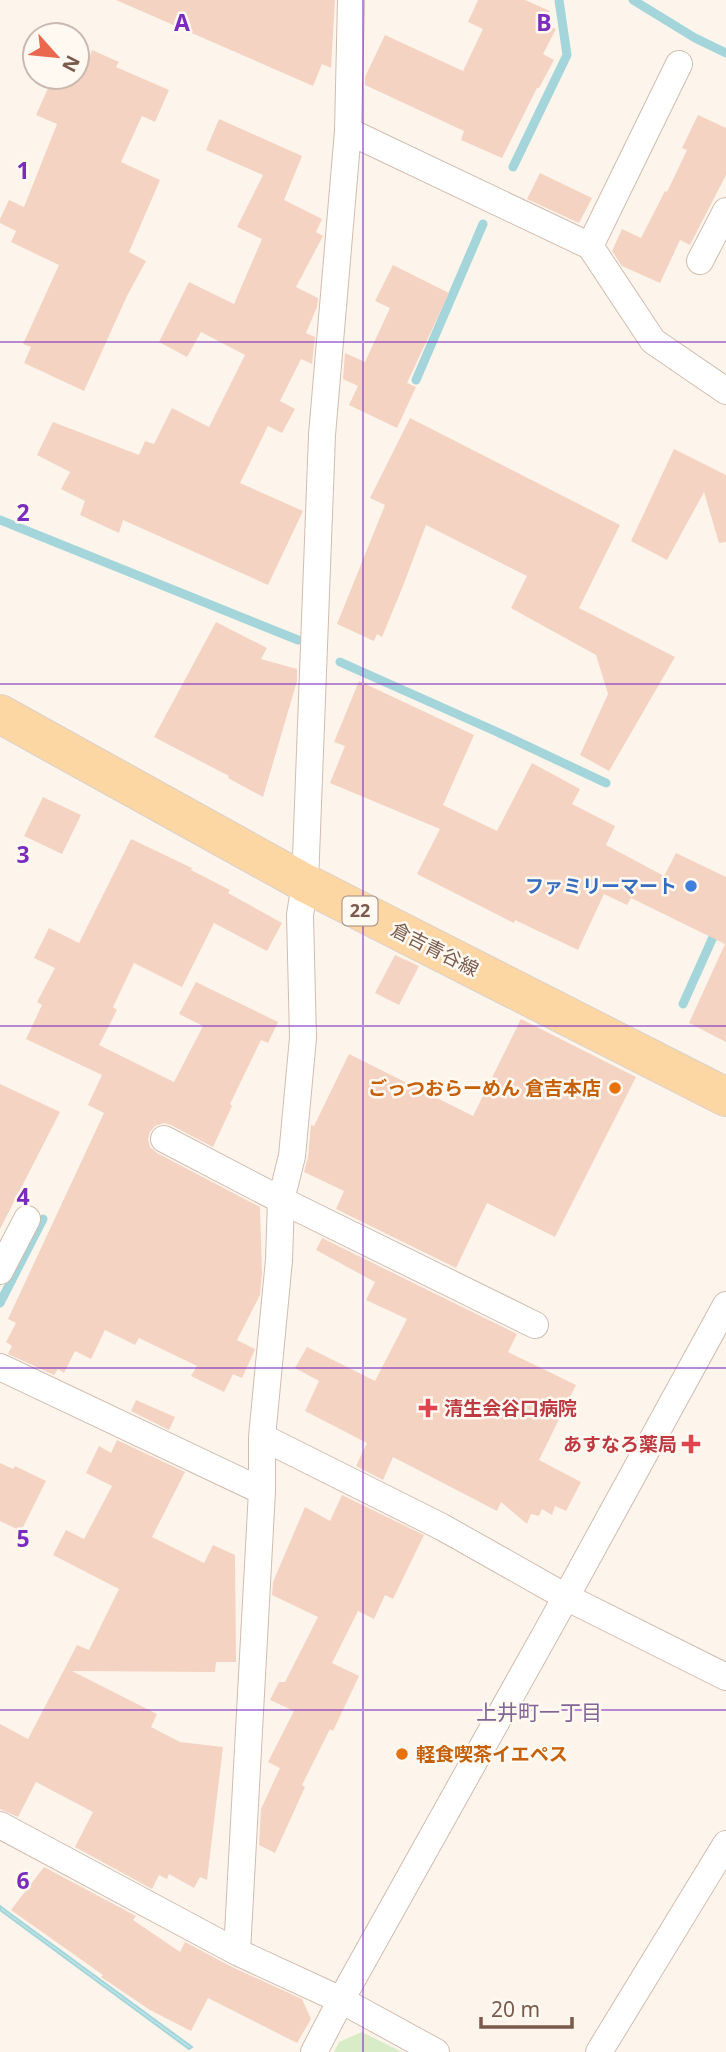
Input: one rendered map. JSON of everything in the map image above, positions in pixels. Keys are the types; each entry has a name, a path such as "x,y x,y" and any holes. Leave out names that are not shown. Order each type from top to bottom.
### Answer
{"main road":[{"name":"倉吉青谷線","path":"0,714 305,883 726,1097"}],"street":[{"path":"237,1952 262,1437 279,1260 281,1200 292,1156 303,1038 300,915 305,883 322,435 348,131 351,0"},
{"path":"590,246 679,64"},
{"path":"348,131 590,246 653,341 726,391"},
{"path":"700,261 726,211"},
{"path":"164,1139 535,1325"},
{"path":"0,1271 27,1219"},
{"path":"314,2052 726,1305"},
{"path":"0,1367 261,1491"},
{"path":"262,1437 442,1527 566,1597 726,1677"},
{"path":"0,1825 237,1952 341,2000 436,2052"},
{"path":"599,2052 726,1844"}],"green space":[{"path":"362,2032 402,2052 334,2052 339,2042"}],"water":[{"path":"0,1906 192,2047 189,2049 0,1910"}],"building":[{"path":"116,0 335,0 331,68 322,64 313,86"},
{"path":"478,0 525,0 550,11 543,24 556,29 543,54 554,60 502,158 461,140 464,131 365,85 365,77 385,35 463,71 483,29 468,22"},
{"path":"92,50 119,62 116,67 169,90 155,122 142,116 121,162 160,180 129,252 146,261 84,391 24,363 31,347 23,344 59,265 11,242 16,231 0,223 0,219 9,200 24,207 57,124 36,115 47,91 91,91"},
{"path":"698,115 726,128 726,175 690,245 680,240 660,283 622,266 612,251 622,229 641,238 687,150 682,148"},
{"path":"219,119 302,156 284,200 322,219 316,232 323,236 296,287 318,298 306,333 315,337 312,364 301,359 280,401 295,409 282,433 268,426 240,483 303,511 268,585 123,520 119,533 80,515 85,501 61,489 70,472 37,455 53,422 139,455 145,441 154,444 172,408 209,427 245,355 201,332 187,357 159,342 189,282 234,304 262,239 237,227 263,175 206,150"},
{"path":"540,173 592,198 579,223 527,199"},
{"path":"393,265 449,293 407,383 416,387 397,428 349,405 358,386 343,379 345,353 365,362 390,308 375,301"},
{"path":"410,418 620,525 579,608 675,657 609,771 580,755 608,694 596,655 511,608 527,576 426,525 382,637 377,634 374,641 337,624 385,505 370,498"},
{"path":"674,449 726,475 726,542 719,543 704,492 667,560 631,541"},
{"path":"216,622 267,648 261,659 297,669 297,681 263,797 154,737"},
{"path":"359,681 474,735 443,805 497,831 532,763 580,789 572,804 615,826 606,845 664,876 676,853 726,877 726,1042 689,1023 725,944 631,898 627,905 604,894 578,950 515,920 514,923 417,874 440,829 330,783 345,746 334,742"},
{"path":"43,797 81,815 62,854 24,836"},
{"path":"131,839 192,868 191,870 230,890 228,893 282,923 267,951 214,923 182,987 134,963 113,1007 117,1010 99,1045 174,1082 203,1026 179,1014 196,982 278,1022 268,1043 261,1040 213,1147 164,1123 155,1126 148,1139 150,1147 157,1153 260,1207 260,1295 237,1340 255,1349 242,1378 233,1374 224,1392 191,1376 197,1366 139,1338 135,1345 105,1330 91,1359 75,1351 64,1373 58,1369 54,1375 8,1354 12,1346 6,1342 16,1323 8,1319 104,1113 88,1105 102,1075 26,1039 42,1005 37,1002 55,968 34,958 49,928 79,943"},
{"path":"395,955 419,966 399,1005 375,993"},
{"path":"521,1019 636,1077 555,1237 487,1203 456,1268 336,1209 344,1191 304,1172 311,1125 314,1126 349,1054 473,1116"},
{"path":"0,1084 60,1112 0,1229"},
{"path":"322,1238 517,1334 508,1352 576,1385 539,1460 581,1482 566,1511 555,1506 552,1515 542,1509 539,1516 531,1514 527,1524 501,1502 497,1511 393,1457 383,1480 356,1466 367,1443 305,1411 319,1381 295,1368 307,1347 375,1381 407,1319 366,1300 375,1282 316,1250"},
{"path":"136,1400 175,1417 169,1430 131,1411"},
{"path":"117,1440 185,1472 152,1537 204,1563 213,1545 235,1555 236,1662 216,1662 215,1672 72,1671 157,1714 151,1727 180,1742 223,1747 207,1880 200,1877 194,1888 169,1874 167,1879 159,1875 152,1889 75,1847 93,1812 36,1782 18,1817 0,1809 0,1724 28,1739 77,1645 89,1650 119,1589 53,1555 66,1530 84,1539 112,1486 86,1473 99,1446 111,1453"},
{"path":"0,1463 13,1469 15,1466 46,1481 21,1531 0,1521"},
{"path":"342,1495 424,1535 393,1599 385,1595 374,1619 358,1611 332,1663 359,1676 333,1731 330,1729 302,1785 305,1787 275,1853 259,1845 261,1809 280,1768 268,1762 294,1711 270,1700 279,1682 285,1682 318,1617 272,1595 273,1582 305,1507 330,1521"},
{"path":"44,1867 136,1916 133,1920 180,1952 185,1942 302,1999 311,2019 297,2043 208,1998 191,2031 150,2010 101,1977 103,1975 11,1910"}],"waterway":[{"path":"513,167 567,55 559,0"},
{"path":"633,0 695,38 726,53"},
{"path":"416,380 483,224"},
{"path":"0,520 298,640"},
{"path":"340,662 606,783"},
{"path":"683,1004 726,908"},
{"path":"0,1303 43,1219"}],"place":[{"name":"ファミリーマート","path":"691,886"},
{"name":"ごっつおらーめん 倉吉本店","path":"615,1088"},
{"name":"清生会谷口病院","path":"428,1408"},
{"name":"あすなろ薬局","path":"691,1444"},
{"name":"軽食喫茶イエペス","path":"402,1754"}],"district":[{"name":"上井町一丁目","path":"539,1713"}]}
